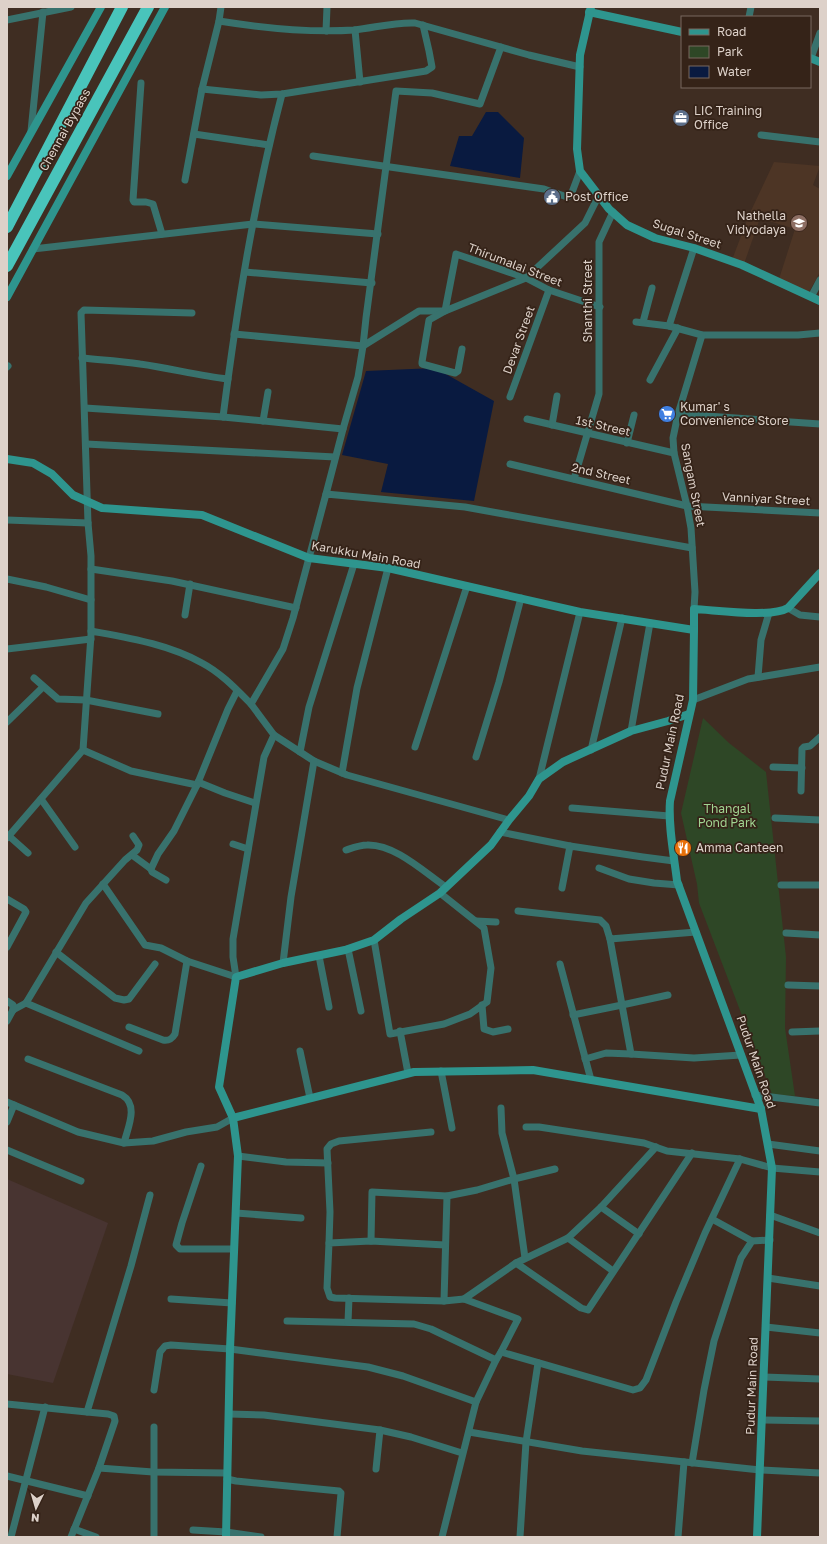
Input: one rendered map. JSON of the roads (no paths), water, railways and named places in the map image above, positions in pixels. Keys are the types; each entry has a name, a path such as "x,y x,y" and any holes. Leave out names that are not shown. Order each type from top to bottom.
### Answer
{"highway":[{"name":"Chennai Bypass","path":"7,227 122,7"},
{"name":"Chennai Bypass","path":"7,266 148,7"}],"street":[{"path":"7,20 47,10 71,7"},
{"path":"7,175 101,7"},
{"path":"7,297 165,7"},
{"path":"186,180 202,89 219,21 221,7"},
{"path":"326,31 327,7"},
{"path":"31,132 47,10"},
{"path":"313,156 536,188 567,197 571,195 580,171 577,149 580,55 590,10 681,32"},
{"path":"219,21 265,28 326,31 355,30 402,23 415,23 580,67"},
{"path":"202,89 262,95 282,94 426,71 432,67 423,25"},
{"path":"355,30 360,82"},
{"path":"811,56 820,33"},
{"path":"251,704 283,648 296,608 358,377 364,346 366,318 372,283 396,91 432,93 480,104 501,47"},
{"path":"141,83 133,200 134,202 146,202 152,204 162,234"},
{"path":"223,417 234,334 252,224 282,94"},
{"path":"194,134 269,145"},
{"path":"761,135 820,142"},
{"name":"Sugal Street","path":"580,171 613,212 627,225 655,238 694,248 742,265 820,301"},
{"path":"462,349 458,371 455,372 422,364 429,320 526,278 585,223 599,195"},
{"name":"Shanthi Street","path":"574,479 599,394 599,242 613,212"},
{"path":"33,249 252,224 378,234"},
{"path":"669,326 694,248"},
{"name":"Thirumalai Street","path":"445,312 456,254 526,278 549,290 600,307"},
{"path":"245,272 372,283"},
{"path":"811,297 820,280"},
{"path":"652,288 639,322 669,326 702,335 798,335 820,333"},
{"name":"Devar Street","path":"510,397 549,290"},
{"path":"28,853 8,837 83,750 91,635 91,569 87,501 82,313 84,310 192,313"},
{"path":"234,334 364,346 419,311 445,312"},
{"path":"650,380 678,328"},
{"name":"Sangam Street","path":"694,609 695,592 692,548 687,506 674,453 674,438 678,414 702,335"},
{"path":"82,358 140,364 228,379"},
{"path":"263,421 268,392"},
{"path":"552,425 557,396"},
{"path":"85,408 223,417 343,429"},
{"path":"678,414 820,424"},
{"path":"627,443 634,415"},
{"name":"1st Street","path":"527,419 674,453"},
{"path":"86,444 336,457"},
{"name":"Karukku Main Road","path":"7,459 33,463 52,474 73,495 102,508 202,515 309,558 388,568 580,612 694,630"},
{"name":"2nd Street","path":"510,464 687,506"},
{"path":"326,494 465,507 692,548"},
{"name":"Vanniyar Street","path":"687,506 820,512"},
{"path":"7,520 88,523"},
{"path":"300,752 309,707 354,564"},
{"path":"342,773 357,688 388,568"},
{"path":"91,569 172,580 296,608"},
{"path":"694,630 694,609 769,613 783,611 788,608 820,573"},
{"path":"7,579 46,587 91,600"},
{"path":"185,615 190,584"},
{"path":"415,747 467,586"},
{"path":"476,757 499,682 521,598"},
{"path":"788,608 800,615 820,617"},
{"path":"103,884 145,945 161,948 187,960 236,977 283,963 320,956 374,940 443,890 491,845 529,796 539,779 580,612"},
{"path":"758,677 761,640 769,613"},
{"path":"591,750 622,618"},
{"path":"631,731 650,622"},
{"name":"Pudur Main Road","path":"694,630 693,700 670,801 669,816 674,861 679,885 761,1109 772,1168 763,1420 757,1537"},
{"path":"7,649 91,635 130,638 163,646 203,663 237,690 251,704 274,735 314,761 342,773 509,820"},
{"path":"693,700 748,679 820,667"},
{"path":"34,678 58,699 86,700 158,714"},
{"path":"7,722 43,687"},
{"path":"151,869 158,854 174,831 197,783 237,690"},
{"path":"539,779 563,762 631,731 689,714"},
{"path":"226,1535 230,1349 238,1156 233,1118 219,1087 236,977 233,956 233,939 264,758 274,735"},
{"path":"801,791 802,749 810,746 820,737"},
{"path":"83,750 131,771 197,783 256,803"},
{"path":"283,963 291,897 314,761"},
{"path":"773,767 802,768"},
{"path":"41,799 75,847"},
{"path":"572,808 669,816"},
{"path":"775,818 820,820"},
{"path":"500,832 570,846 643,858 674,861"},
{"path":"7,1021 13,1010 26,1003 86,903 125,860 137,850 139,845 133,836"},
{"path":"233,844 248,849"},
{"path":"346,850 366,844 384,846 398,853 443,890 484,928 491,968 487,1002 470,1014 444,1024 390,1034 374,940"},
{"path":"562,888 570,846"},
{"path":"132,855 151,869 152,872 166,880"},
{"path":"599,868 628,879 679,885"},
{"path":"781,885 820,885"},
{"path":"7,900 24,909 26,912 7,947"},
{"path":"518,911 600,920 606,926 610,939 631,1054"},
{"path":"476,921 496,922"},
{"path":"610,939 696,932"},
{"path":"786,933 820,935"},
{"path":"348,948 361,1011"},
{"path":"56,952 119,1000 129,999 155,964"},
{"path":"320,956 329,1007"},
{"path":"128,1027 167,1041 172,1038 175,1034 187,960"},
{"path":"560,964 590,1080"},
{"path":"788,985 820,986"},
{"path":"573,1015 622,1006 668,995"},
{"path":"7,1001 13,1005 13,1010"},
{"path":"26,1003 139,1051"},
{"path":"482,1005 484,1029 493,1032 508,1029"},
{"path":"400,1031 408,1073"},
{"path":"792,1032 820,1032"},
{"path":"300,1051 310,1098"},
{"path":"585,1059 606,1053 694,1058 741,1055"},
{"path":"28,1059 122,1094 129,1099 132,1108 124,1144"},
{"path":"7,1122 10,1103 78,1132 124,1144 153,1141 186,1132 217,1127 233,1118 408,1073 442,1071 533,1070 761,1109"},
{"path":"442,1071 452,1128"},
{"path":"756,1095 820,1103"},
{"path":"501,1108 502,1133 514,1179 525,1258"},
{"path":"526,1127 539,1127 637,1142 667,1151 740,1159 772,1168 820,1172"},
{"path":"431,1132 339,1141 331,1144 328,1149 330,1212 327,1288 330,1297 444,1301 464,1299 518,1319 476,1402 442,1537"},
{"path":"768,1144 820,1151"},
{"path":"464,1299 516,1263 568,1238 601,1207 656,1148"},
{"path":"7,1150 81,1181"},
{"path":"516,1263 581,1308 588,1310 692,1153"},
{"path":"238,1156 286,1162 328,1163"},
{"path":"501,1352 633,1390 640,1388 646,1380 676,1302 740,1159"},
{"path":"201,1166 176,1245 180,1249 234,1249"},
{"path":"371,1241 372,1192 447,1196 477,1190 556,1169"},
{"path":"87,1412 131,1266 150,1195"},
{"path":"444,1301 447,1196"},
{"path":"601,1207 639,1234"},
{"path":"236,1213 302,1218"},
{"path":"770,1215 820,1233"},
{"path":"712,1219 752,1240 770,1240"},
{"path":"568,1238 613,1271"},
{"path":"692,1463 714,1341 741,1258 752,1240"},
{"path":"329,1243 371,1241 445,1245"},
{"path":"768,1278 820,1286"},
{"path":"348,1322 349,1298"},
{"path":"171,1299 232,1303"},
{"path":"287,1321 414,1324 431,1329 496,1360"},
{"path":"766,1327 820,1333"},
{"path":"154,1390 160,1352 165,1346 171,1345 230,1349 338,1362 384,1370 476,1402"},
{"path":"520,1537 526,1442 538,1363"},
{"path":"764,1377 820,1379"},
{"path":"7,1404 108,1414 114,1416 115,1421 99,1468 71,1537"},
{"path":"11,1537 45,1407"},
{"path":"229,1414 264,1415 380,1430 411,1437 462,1453"},
{"path":"763,1420 820,1421"},
{"path":"154,1427 154,1537"},
{"path":"376,1469 380,1430"},
{"path":"469,1432 582,1451 760,1470 820,1473"},
{"path":"678,1537 684,1462"},
{"path":"99,1468 227,1476 236,1481 339,1491 341,1493 337,1537"},
{"path":"7,1476 26,1482 88,1496"},
{"path":"74,1529 96,1537"},
{"path":"194,1530 226,1535 261,1537"}],"water":[{"path":"486,112 498,112 524,138 520,178 450,166 459,136 472,136"},
{"path":"435,368 494,401 474,501 381,492 388,464 342,455 366,371"}],"place":[{"name":"LIC Training Office","path":"681,118"},
{"name":"Post Office","path":"552,197"},
{"name":"Nathella Vidyodaya","path":"799,223"},
{"name":"Kumar' s Convenience Store","path":"667,414"},
{"name":"Amma Canteen","path":"683,848"}],"park label":[{"name":"Thangal Pond Park","path":"727,816"}]}
